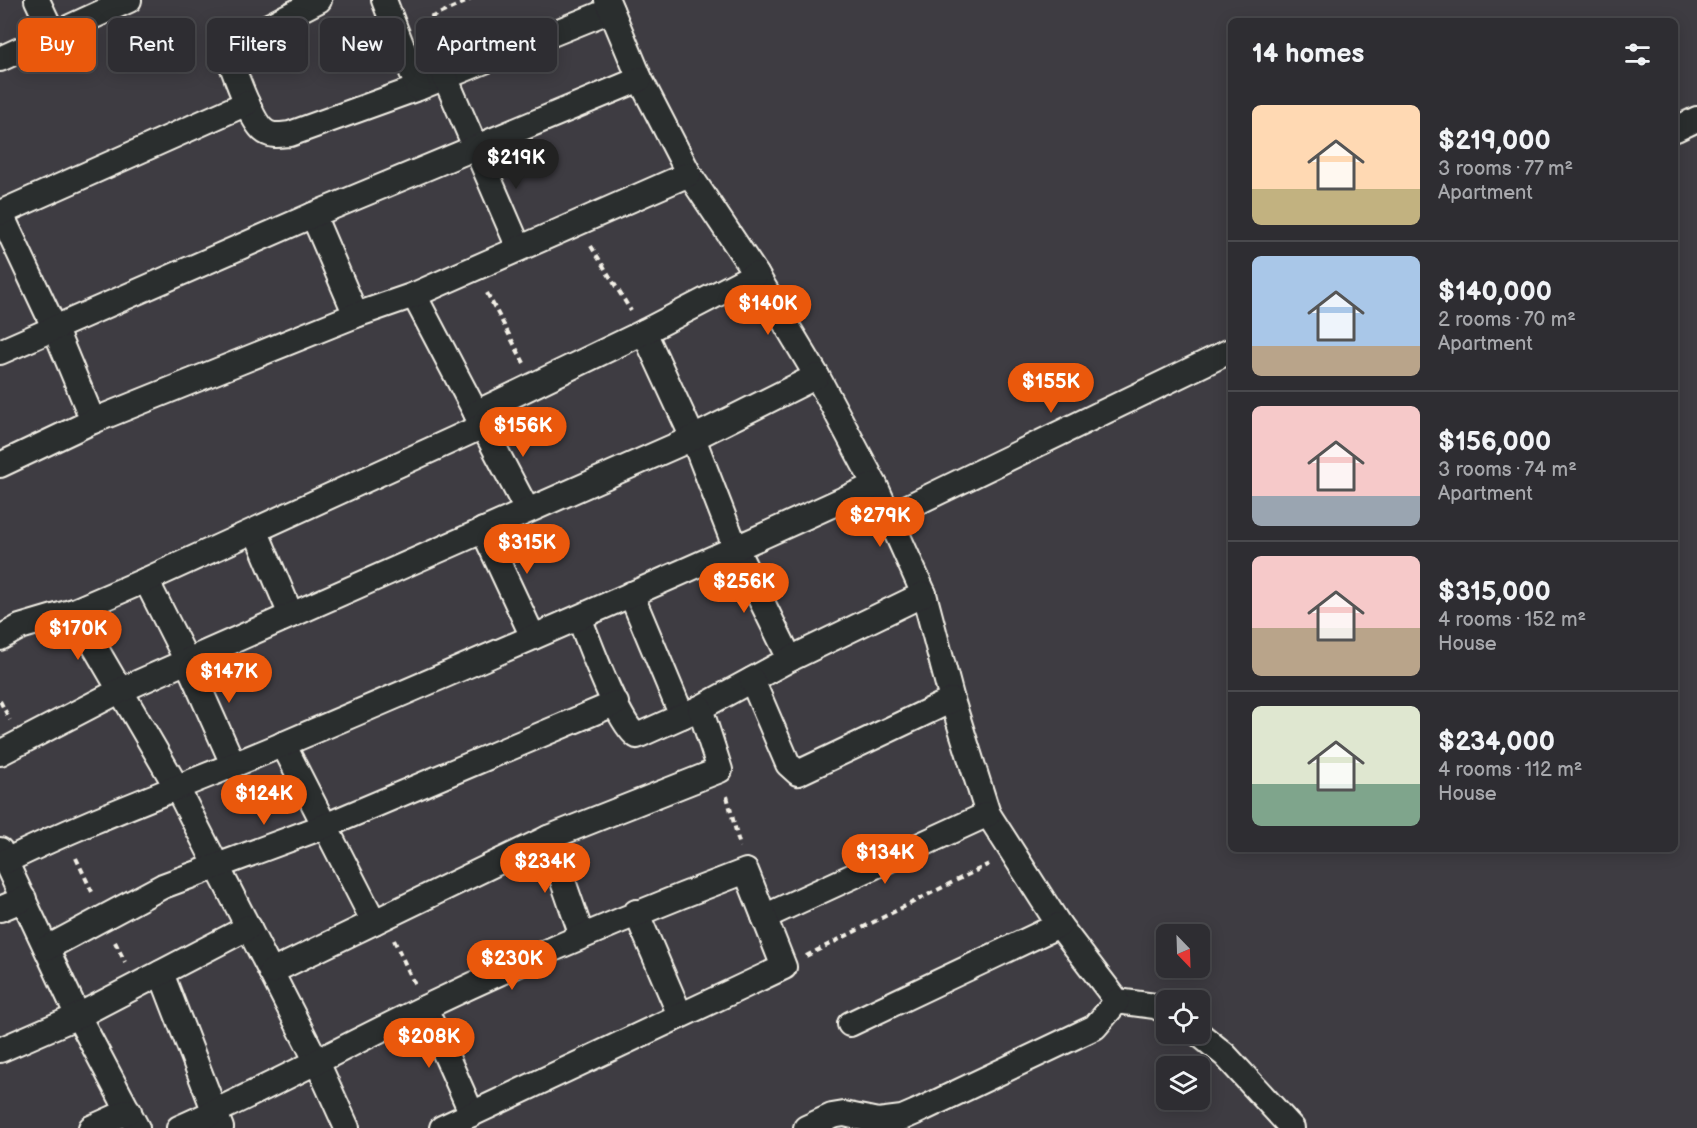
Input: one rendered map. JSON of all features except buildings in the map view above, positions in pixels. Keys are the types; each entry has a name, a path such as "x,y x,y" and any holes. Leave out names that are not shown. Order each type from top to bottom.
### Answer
{"street":[{"path":"37,0 46,18"},
{"path":"92,18 129,0"},
{"path":"319,0 228,46 227,52 247,103 261,129 274,136 290,134 418,88 609,5 640,79 689,174 756,274 817,376 875,485 924,594 952,700 988,814 1059,925 1117,1001 1156,1006"},
{"path":"384,0 391,18"},
{"path":"0,59 18,51"},
{"path":"404,53 418,88"},
{"path":"445,77 519,248"},
{"path":"0,351 313,215 640,79"},
{"path":"93,422 54,327 0,212 247,103"},
{"path":"1678,128 1697,119"},
{"path":"0,465 93,422 356,315 414,295 689,174"},
{"path":"313,215 356,315"},
{"path":"0,638 20,627 75,611 256,532 479,419 756,274"},
{"path":"414,295 527,510"},
{"path":"644,332 693,438 735,549 790,659"},
{"path":"889,516 1228,352"},
{"path":"0,753 119,691 693,438 817,376"},
{"path":"91,1128 133,1119 78,1016 3,855 64,833 283,744 579,618 875,485"},
{"path":"483,530 533,637"},
{"path":"256,532 291,615"},
{"path":"146,580 187,661 233,764"},
{"path":"272,972 548,838 720,770 631,594"},
{"path":"579,618 616,703 630,730 637,736 691,712 790,659 924,594"},
{"path":"75,611 119,691 176,786 272,972 347,1128"},
{"path":"753,680 788,764 798,773 952,700"},
{"path":"47,948 163,886 325,826 616,703"},
{"path":"283,744 325,826 379,920"},
{"path":"764,917 988,814"},
{"path":"548,838 582,936"},
{"path":"179,1128 218,1120 317,1062 425,1008 636,912 746,871 784,967 442,1128"},
{"path":"0,909 24,899"},
{"path":"636,912 680,1015"},
{"path":"850,1024 1059,925"},
{"path":"0,1050 78,1016 249,927"},
{"path":"161,973 218,1120"},
{"path":"806,1128 832,1116 844,1114 878,1121 902,1118 1095,1027 1117,1001"},
{"path":"425,1008 472,1114"},
{"path":"1210,1043 1225,1055 1292,1128"}],"path":[{"path":"404,29 470,0"},
{"path":"578,223 644,332"},
{"path":"474,268 510,338"},
{"path":"720,770 746,871"},
{"path":"64,833 136,987"},
{"path":"784,967 1012,853"},
{"path":"379,920 425,1008"}]}
